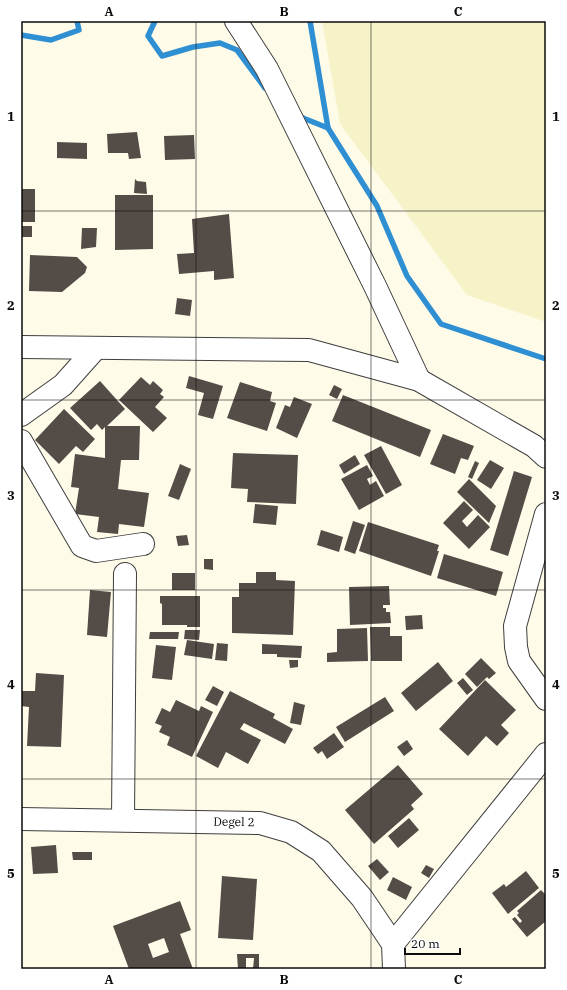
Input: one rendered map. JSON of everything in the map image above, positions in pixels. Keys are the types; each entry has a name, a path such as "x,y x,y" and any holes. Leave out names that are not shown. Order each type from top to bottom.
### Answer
{"street":[{"path":"236,21 267,70 375,286 419,380"},
{"path":"21,347 309,350 419,380 534,446 546,457"},
{"path":"21,415 64,385 96,348"},
{"path":"21,441 82,546 96,551 142,544"},
{"path":"546,514 515,626 516,647 519,661 546,699"},
{"path":"123,820 125,574"},
{"path":"394,969 393,944 546,754"},
{"name":"Degel 2","path":"21,818 260,823 291,832 321,850 362,898 393,944"}],"shaded area":[{"path":"322,21 546,21 546,322 467,295 340,124"}],"building":[{"path":"137,132 141,158 129,159 128,153 108,153 107,134"},
{"path":"194,135 195,159 165,160 164,136"},
{"path":"57,142 87,143 87,159 57,158"},
{"path":"135,179 137,181 146,182 147,194 134,193"},
{"path":"21,189 35,189 35,222 21,222"},
{"path":"115,195 153,195 153,249 115,250"},
{"path":"229,214 234,278 214,280 214,271 179,274 177,254 194,253 192,219"},
{"path":"21,226 32,226 32,237 21,237"},
{"path":"82,228 97,228 96,247 81,249"},
{"path":"30,255 77,257 87,267 85,273 62,292 29,291"},
{"path":"177,298 192,300 190,316 175,314"},
{"path":"189,376 223,386 213,419 198,415 204,393 186,388"},
{"path":"141,377 150,385 153,381 163,390 160,394 164,397 155,407 167,418 153,432 119,400"},
{"path":"100,381 125,409 107,426 140,426 139,460 121,460 118,489 149,493 144,527 119,524 118,534 97,532 99,517 75,514 79,488 71,487 75,454 105,458 105,427 102,430 97,424 91,430 70,408"},
{"path":"240,382 272,392 270,401 276,403 267,431 227,418"},
{"path":"334,385 342,389 337,399 329,395"},
{"path":"343,395 431,430 420,457 332,421"},
{"path":"294,397 312,404 297,438 276,428 285,405 290,407"},
{"path":"64,409 95,439 83,452 76,446 59,464 35,440"},
{"path":"443,434 474,446 468,460 461,458 455,474 430,464"},
{"path":"381,446 402,485 386,494 364,455"},
{"path":"233,453 298,455 296,504 247,502 248,489 231,488"},
{"path":"355,455 360,464 344,474 339,465"},
{"path":"490,460 504,468 491,489 477,480"},
{"path":"475,461 479,463 472,479 468,477"},
{"path":"180,464 191,469 179,500 168,496"},
{"path":"367,465 373,476 367,479 370,485 376,481 384,496 359,510 341,479"},
{"path":"514,471 532,477 508,556 490,550"},
{"path":"469,479 496,506 489,523 457,492"},
{"path":"464,501 473,510 462,521 467,527 478,515 490,527 469,549 443,523"},
{"path":"255,504 278,506 276,525 253,523"},
{"path":"353,521 365,525 355,554 344,550"},
{"path":"368,522 439,545 437,551 439,551 431,576 359,551"},
{"path":"321,530 343,537 339,552 317,545"},
{"path":"187,535 189,545 178,546 176,536"},
{"path":"444,554 503,572 496,596 437,578"},
{"path":"204,559 213,559 213,570 204,569"},
{"path":"256,572 276,572 276,580 295,581 293,635 232,633 232,597 239,597 239,583 256,583"},
{"path":"172,573 195,573 195,590 172,590"},
{"path":"389,586 390,605 383,605 383,608 386,608 386,612 390,612 391,623 350,625 349,587"},
{"path":"90,590 111,592 107,637 87,635"},
{"path":"160,596 200,596 200,627 187,627 187,625 162,625 162,604 160,603"},
{"path":"422,615 423,629 406,630 405,616"},
{"path":"370,627 390,627 390,636 402,636 402,661 371,661"},
{"path":"367,628 368,661 327,662 327,653 337,652 337,629"},
{"path":"185,630 200,630 199,640 184,639"},
{"path":"150,632 179,632 178,639 149,639"},
{"path":"187,640 214,644 212,659 184,655"},
{"path":"217,643 228,644 227,661 215,660"},
{"path":"262,644 302,646 301,658 277,657 277,654 262,654"},
{"path":"156,645 176,647 172,680 152,678"},
{"path":"481,658 496,673 489,679 487,677 477,687 465,674"},
{"path":"289,660 298,660 298,667 290,668"},
{"path":"438,662 453,681 416,711 401,693"},
{"path":"36,673 64,675 61,747 27,746 29,707 21,706 21,691 35,691"},
{"path":"463,678 473,690 467,695 457,683"},
{"path":"485,680 516,710 501,725 509,733 497,746 486,736 468,756 439,729"},
{"path":"213,686 224,692 217,706 205,700"},
{"path":"230,691 275,714 273,718 293,729 285,744 244,723 240,729 261,740 248,764 226,752 218,768 196,756"},
{"path":"385,697 394,711 345,742 336,727"},
{"path":"176,700 199,711 201,706 213,712 192,757 167,745 170,737 159,732 162,726 155,723 162,708 170,712"},
{"path":"294,702 305,705 301,725 290,723"},
{"path":"334,733 344,747 327,759 322,751 318,754 313,748"},
{"path":"407,740 413,749 404,756 397,747"},
{"path":"398,765 423,794 411,805 414,809 374,844 345,810"},
{"path":"409,818 419,830 398,848 388,836"},
{"path":"56,845 58,873 33,874 31,847"},
{"path":"72,852 92,852 92,860 73,860"},
{"path":"377,859 389,872 380,880 368,866"},
{"path":"426,865 434,869 429,878 421,873"},
{"path":"526,871 539,888 508,914 492,893 504,884 506,887"},
{"path":"222,876 257,879 253,940 218,938"},
{"path":"393,877 412,887 406,900 387,890"},
{"path":"541,890 546,895 546,921 527,937 512,919 515,917 520,923 522,921 517,915 519,913 517,911"},
{"path":"180,901 191,930 180,934 193,969 129,969 113,926","holes":["164,938 169,952 153,958 148,944"]},
{"path":"237,954 259,954 259,969 253,969 254,958 246,958 246,969 238,969"}],"waterway":[{"path":"21,35 51,40 79,30 77,21"},
{"path":"155,21 148,36 162,56 193,47 220,43 237,50 265,88"},
{"path":"310,21 328,128 377,206 407,276 441,324 546,359"},
{"path":"298,116 328,128"}]}
